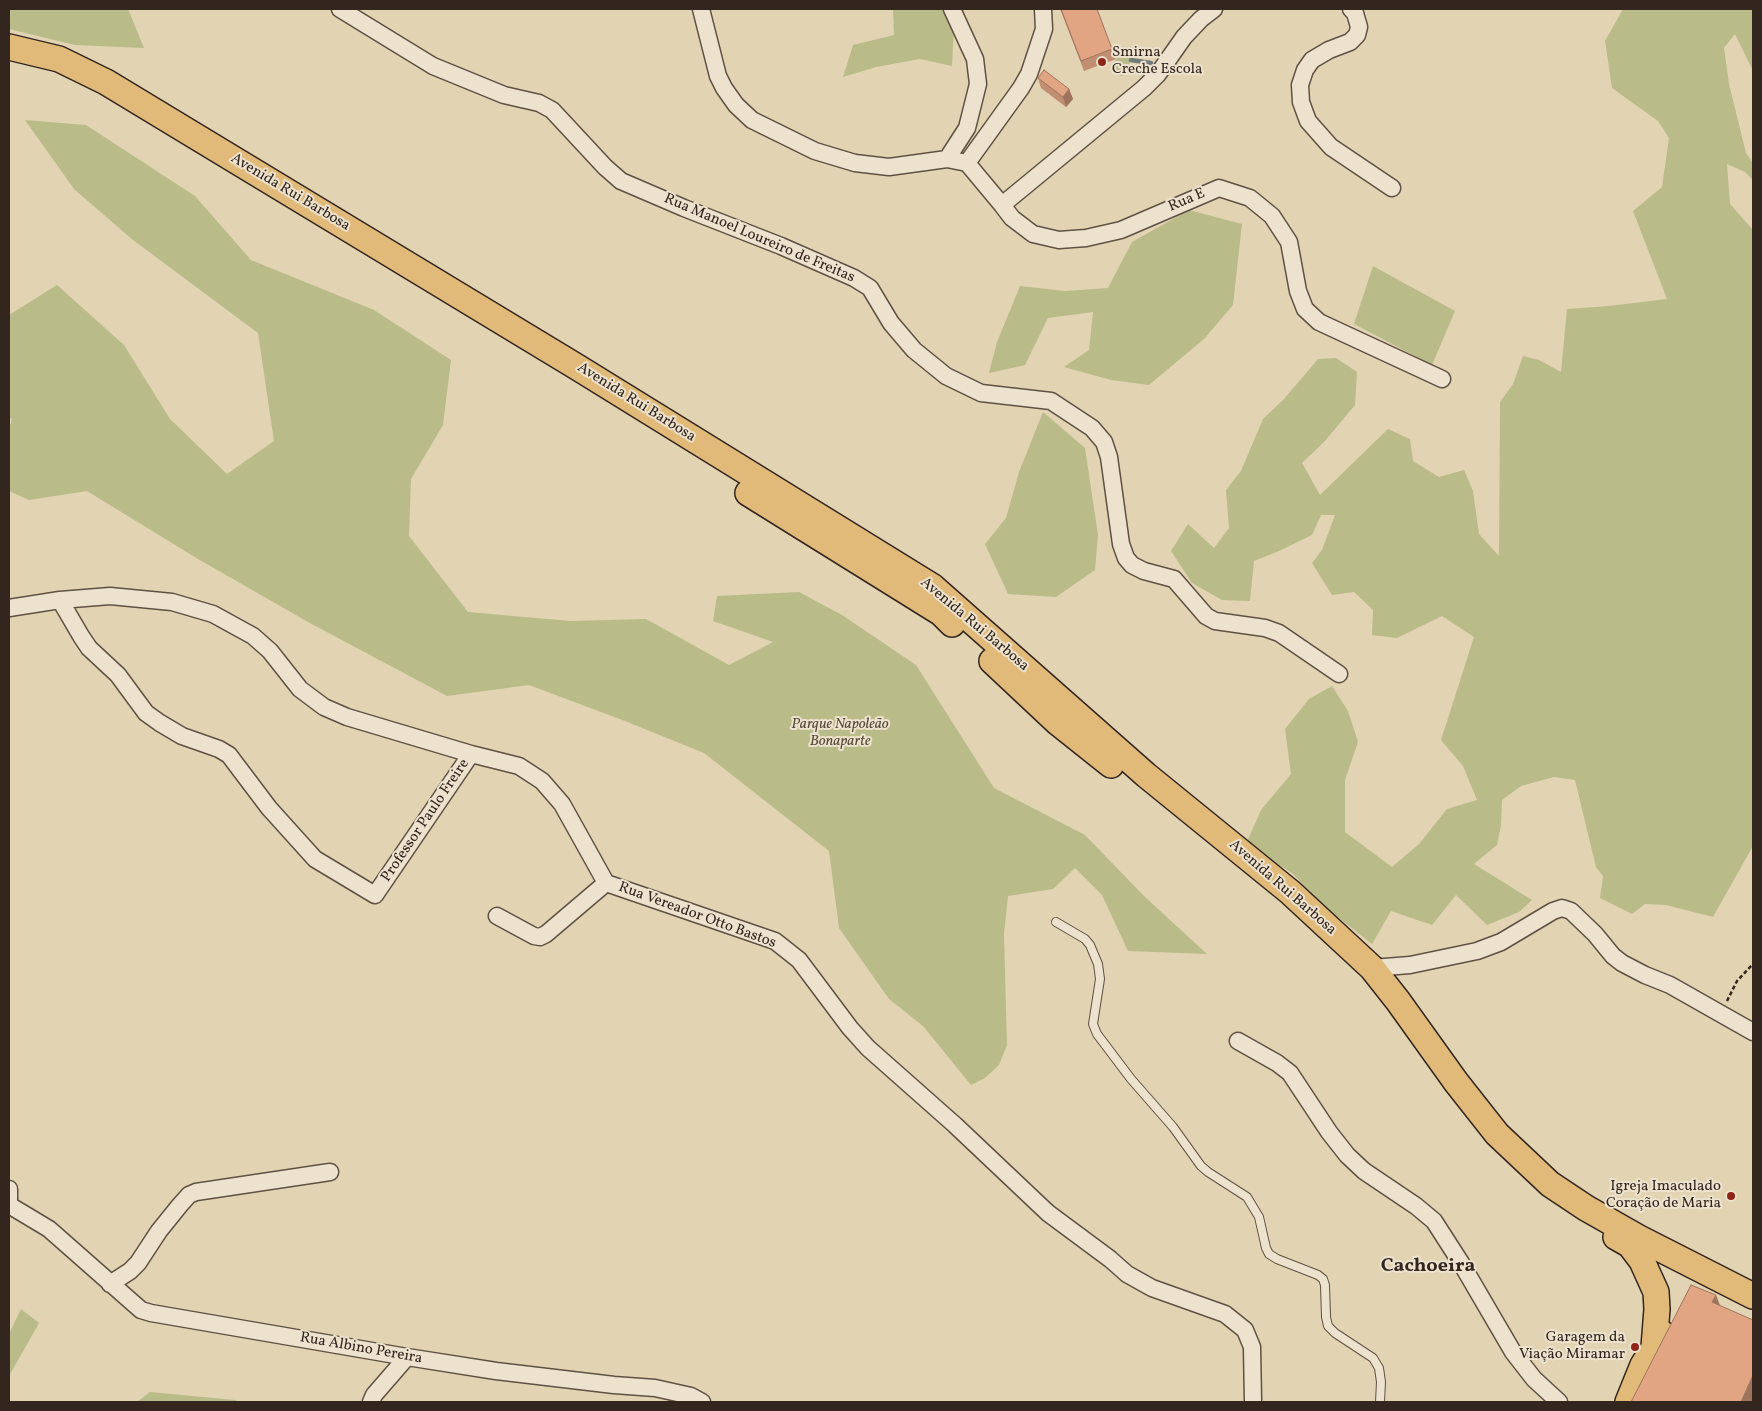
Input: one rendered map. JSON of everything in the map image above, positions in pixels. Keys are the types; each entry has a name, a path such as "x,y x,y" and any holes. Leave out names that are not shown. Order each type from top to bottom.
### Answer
{"main road":[{"name":"Avenida Rui Barbosa","path":"9,47 59,59 106,82 577,367 933,587 1146,775 1290,892 1372,968 1497,1134 1550,1184 1586,1208 1639,1238 1749,1294"},
{"name":"Avenida Rui Barbosa","path":"9,64 52,75 83,87 146,121 245,186 567,377 814,535 941,613 1057,722 1224,856 1335,952 1372,988 1486,1141 1519,1174 1540,1192 1630,1245 1642,1261 1656,1292 1657,1309 1654,1347"},
{"path":"1700,1292 1749,1294"},
{"path":"1628,1402 1643,1365 1681,1309"}],"street":[{"name":"Rua Manoel Loureiro de Freitas","path":"340,9 433,66 504,95 539,103 552,110 605,167 621,181 854,278 870,288 892,323 914,350 946,376 981,393 1051,401 1092,428 1104,442 1109,457 1121,544 1126,558 1132,566 1144,572 1174,579 1206,616 1215,621 1272,630 1339,674"},
{"path":"701,9 718,76 736,105 752,120 815,151 855,163 889,167 947,159 966,163 1022,88 1029,74 1044,29 1043,9"},
{"path":"947,159 967,128 978,84 975,59 952,9"},
{"path":"1002,205 1144,88 1158,74 1184,37 1201,18 1214,9"},
{"path":"1351,9 1355,13 1359,27 1357,35 1350,42 1329,50 1312,60 1305,70 1300,85 1301,102 1308,121 1331,148 1392,188"},
{"name":"Rua E","path":"966,163 1012,218 1033,234 1059,240 1086,238 1121,230 1219,188 1250,198 1272,216 1289,242 1298,291 1305,309 1319,322 1442,379"},
{"name":"Rua Vereador Otto Bastos","path":"9,608 60,600 110,596 172,602 213,614 253,636 270,651 300,689 324,707 347,717 471,754 519,766 542,780 562,804 606,882 775,941 799,960 850,1028 868,1048 955,1124 1048,1213 1127,1274 1152,1288 1225,1314 1245,1330 1252,1347 1254,1402"},
{"name":"Professor Paulo Freire","path":"60,600 89,648 118,676 146,713 182,736 219,749 229,756 269,808 315,859 375,895 471,754"},
{"path":"497,916 534,936 540,937 546,934 606,882"},
{"path":"1372,968 1410,965 1477,951 1501,942 1553,911 1562,908 1571,911 1595,934 1613,956 1622,962 1645,975 1670,984 1753,1032"},
{"path":"1238,1042 1277,1063 1290,1073 1329,1132 1347,1155 1364,1171 1416,1206 1434,1221 1513,1352 1534,1379 1559,1402"},
{"path":"110,1284 130,1271 138,1263 159,1232 189,1195 196,1192 330,1172"},
{"path":"9,1189 9,1205"},
{"name":"Rua Albino Pereira","path":"9,1205 49,1229 141,1310 151,1313 407,1357 614,1385 656,1388 691,1396 702,1402"},
{"path":"371,1402 374,1395 407,1357"}],"lane":[{"path":"1056,922 1084,938 1090,945 1098,964 1100,979 1093,1024 1097,1034 1131,1079 1173,1127 1201,1166 1247,1197 1259,1217 1269,1254 1318,1275 1323,1279 1328,1326 1335,1333 1373,1358 1379,1368 1381,1382 1380,1402"}],"path":[{"path":"1725,1005 1737,981 1753,964"}],"green space":[{"path":"9,9 128,9 144,48 75,45 9,29"},
{"path":"893,9 955,9 952,66 920,59 876,67 843,77 853,45 894,35"},
{"path":"1623,9 1753,9 1753,71 1735,34 1724,48 1729,84 1746,153 1753,163 1753,180 1745,172 1727,164 1730,204 1753,230 1753,846 1713,917 1666,905 1645,904 1632,914 1600,898 1603,876 1596,867 1575,780 1554,777 1521,786 1502,800 1501,825 1497,845 1474,864 1532,900 1519,912 1487,925 1456,895 1432,925 1391,911 1372,944 1325,907 1292,873 1246,844 1261,810 1291,774 1285,729 1309,699 1332,686 1348,711 1358,742 1345,780 1345,832 1392,867 1419,844 1447,809 1477,800 1463,766 1441,740 1474,637 1442,616 1397,638 1372,635 1373,610 1354,592 1332,595 1312,563 1322,550 1335,515 1321,515 1312,535 1254,561 1250,601 1222,600 1192,583 1171,551 1188,524 1214,548 1229,528 1226,490 1241,471 1263,419 1284,399 1318,359 1336,358 1357,372 1355,405 1325,441 1302,463 1320,495 1388,429 1410,439 1413,461 1439,477 1464,470 1473,491 1479,534 1499,556 1500,402 1513,384 1523,356 1539,360 1561,372 1567,309 1667,299 1633,211 1662,187 1669,138 1658,121 1612,88 1605,41"},
{"path":"1123,46 1131,60 1126,74 1122,76 1111,72 1119,51 1121,51"},
{"name":"Parque Napoleão Bonaparte","path":"25,120 86,125 195,196 251,260 374,310 451,360 443,425 411,479 409,536 468,612 570,621 646,619 729,665 773,642 713,621 717,596 799,592 842,615 916,665 994,788 1085,835 1144,896 1207,954 1128,951 1102,895 1075,868 1053,889 1008,896 1004,934 1007,1045 999,1065 985,1078 971,1085 923,1026 889,999 839,928 829,851 704,753 529,685 447,696 308,622 198,559 87,491 29,500 9,491 9,429 12,419 9,417 9,315 57,285 124,345 170,419 227,474 274,441 258,333 133,240 74,189"},
{"path":"1189,210 1242,224 1233,305 1205,338 1149,385 1111,380 1064,367 1089,350 1093,312 1048,318 1025,365 989,373 997,342 1020,286 1065,291 1108,288 1132,242"},
{"path":"1373,266 1455,311 1432,365 1354,324"},
{"path":"1043,412 1085,448 1098,535 1095,570 1056,597 1008,594 985,544 1006,518 1019,472"},
{"path":"21,1309 39,1323 9,1376 9,1334"},
{"path":"150,1392 235,1400 240,1402 137,1402"}],"building":[{"path":"1061,9 1097,9 1112,49 1081,61"},
{"path":"1044,70 1069,89 1063,97 1038,78"},
{"path":"1691,1285 1716,1295 1712,1302 1753,1320 1753,1375 1741,1402 1631,1402"}],"waterway":[{"path":"1131,60 1151,63"}],"place":[{"name":"Smirna Creche Escola","path":"1102,62"},
{"name":"Igreja Imaculado Coração de Maria","path":"1731,1196"},
{"name":"Garagem da Viação Miramar","path":"1635,1347"}],"district":[{"name":"Cachoeira","path":"1428,1267"}]}
